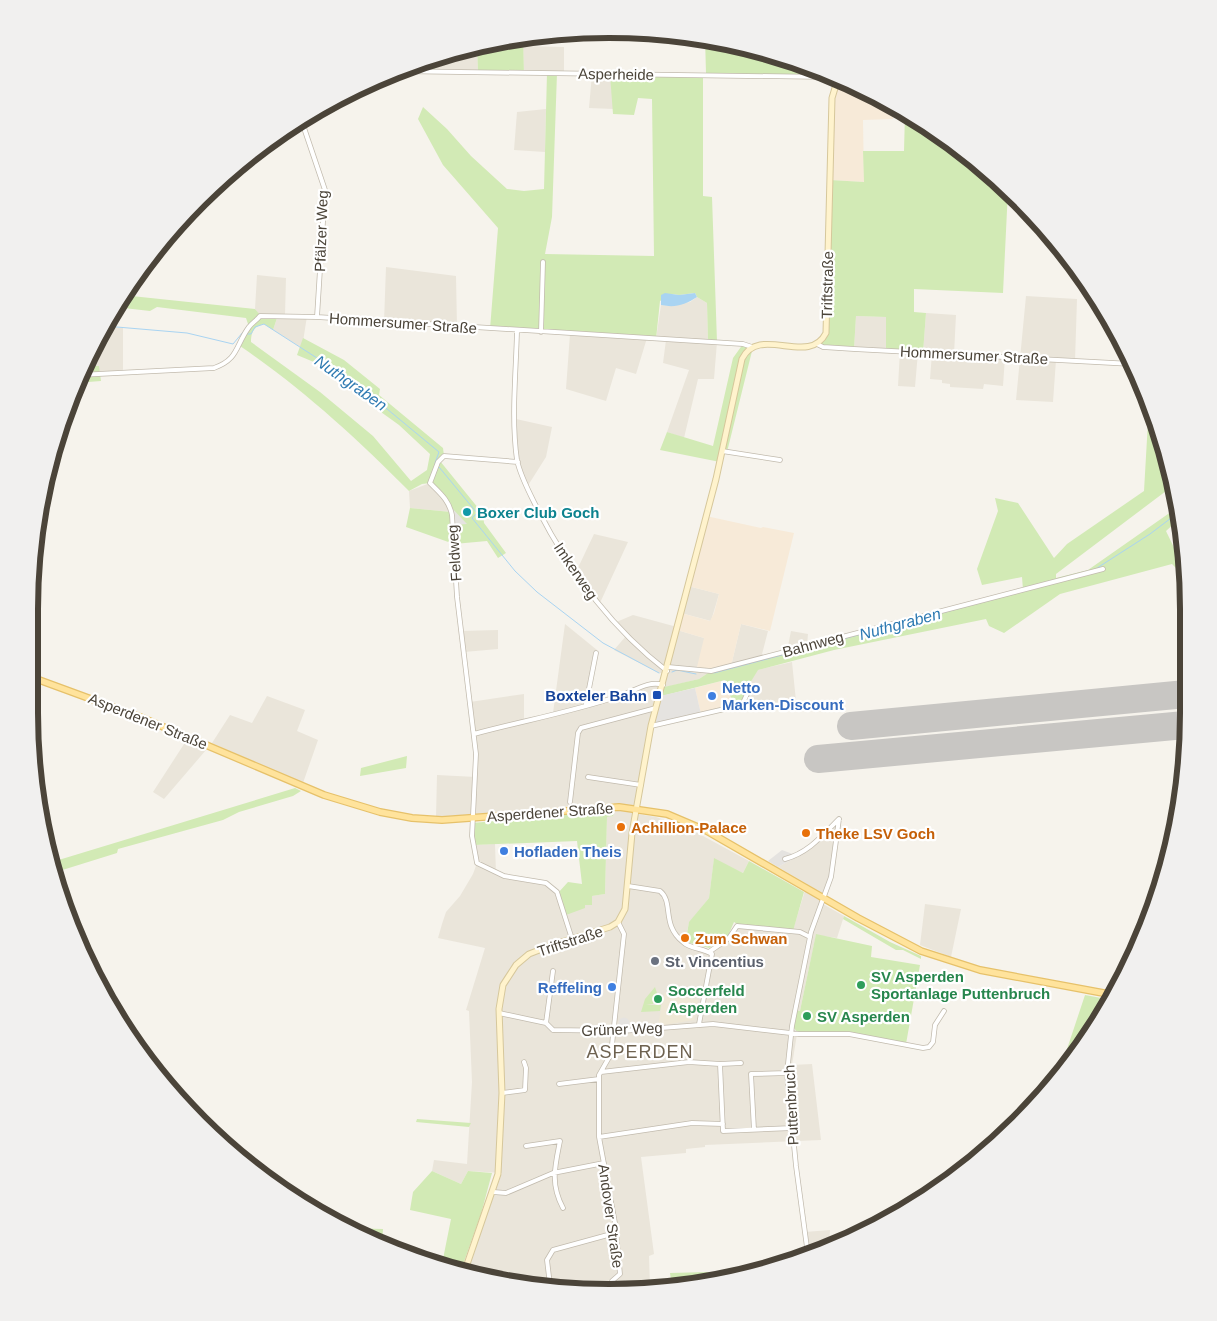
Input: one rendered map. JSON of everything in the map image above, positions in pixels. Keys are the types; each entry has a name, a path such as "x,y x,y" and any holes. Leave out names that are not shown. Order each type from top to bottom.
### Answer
{"main road":[{"name":"Asperdener Straße","path":"38,680 140,717 346,803 412,818 473,818 597,808 638,808 667,814 693,824 900,941 952,962 998,974 1105,993"}],"street":[{"name":"Asperheide","path":"416,71 816,77"},
{"name":"Triftstraße","path":"817,344 826,333 832,98 838,86"},
{"name":"Pfälzer Weg","path":"303,127 325,190 317,317"},
{"path":"541,332 544,262"},
{"name":"Hommersumer Straße","path":"88,375 214,368 226,363 234,356 249,327 260,316 317,317 743,344 752,347"},
{"name":"Imkerweg","path":"516,331 518,462 530,494 553,537 599,604 639,650 667,669"},
{"path":"752,347 762,344 806,347 817,344"},
{"name":"Hommersumer Straße","path":"817,344 838,348 1124,364"},
{"name":"Triftstraße","path":"467,1265 493,1192 499,1162 502,1093 499,1013 503,985 516,965 535,951 610,927 618,922 625,908 632,833 638,808 651,726 722,451 742,358 752,347"},
{"path":"722,451 780,460"},
{"name":"Feldweg","path":"518,462 444,456 438,462 430,483 444,496 452,512 457,596 474,734 476,770 472,836 477,863 504,876 546,883 558,892 572,939"},
{"name":"Bahnweg","path":"667,669 712,672 1103,569"},
{"path":"586,704 596,653"},
{"path":"474,734 620,696 646,686 658,683 663,685"},
{"path":"651,726 742,705 748,692"},
{"path":"570,802 580,728 656,708"},
{"path":"588,777 641,785"},
{"name":"Puttenbruch","path":"785,859 798,856 813,846 839,819 831,877 810,937 791,1033 787,1073 796,1166 807,1247"},
{"path":"628,886 660,891 667,900 668,923 677,937 683,943 709,952 712,957 699,1024"},
{"name":"Andover Straße","path":"613,1284 612,1281 620,1274 599,1137 599,1079 611,1054 624,934 618,922"},
{"path":"709,952 730,938 737,926 800,932 810,937"},
{"path":"546,1023 553,971"},
{"name":"Grüner Weg","path":"499,1013 546,1023 553,1030 641,1031 699,1024 732,1025 791,1033 849,1034 929,1047 932,1042 935,1025 944,1011"},
{"path":"502,1093 525,1090 526,1068 524,1062"},
{"path":"601,1072 690,1062 706,1065 741,1064"},
{"path":"720,1064 723,1131 793,1128"},
{"path":"754,1130 751,1074 787,1073"},
{"path":"559,1084 599,1079"},
{"path":"599,1137 692,1123 705,1125 723,1124"},
{"path":"526,1146 560,1141 553,1173 558,1200 563,1208"},
{"path":"493,1192 506,1193 553,1173 604,1163"},
{"path":"549,1280 547,1260 553,1250 615,1233"}],"shaded area":[{"path":"523,46 564,47 564,73 524,73"},
{"path":"477,53 478,72 435,72 435,65"},
{"path":"592,74 610,75 614,109 589,108"},
{"path":"838,86 893,113 893,119 863,120 864,182 830,180 832,98"},
{"path":"546,109 545,152 514,150 517,112"},
{"path":"386,267 456,276 457,327 384,322"},
{"path":"257,275 286,278 285,315 307,316 302,348 273,330 278,315 260,316 255,309"},
{"path":"1026,296 1077,299 1075,361 1056,360 1053,402 1016,400"},
{"path":"697,297 707,303 708,342 717,342 714,379 698,379 684,438 667,432 689,370 663,363 666,340 656,339 661,305 668,306 690,302"},
{"path":"926,313 956,315 954,354 1005,357 1003,386 984,384 983,389 950,387 950,384 942,383 942,380 930,379 932,353 923,353"},
{"path":"856,316 887,317 886,351 854,349"},
{"path":"112,327 123,328 123,373 100,374 98,366 92,366"},
{"path":"570,334 647,338 636,374 616,368 606,401 566,389"},
{"path":"900,351 918,352 915,387 898,386"},
{"path":"516,419 552,427 546,457 527,487 518,462"},
{"path":"430,483 444,496 451,512 410,508 409,491"},
{"path":"450,506 467,524 453,525"},
{"path":"706,516 794,533 770,631 741,624 731,666 711,671 696,671 704,638 677,630 681,613 710,621 719,594 688,586"},
{"path":"594,534 628,542 599,605 576,572"},
{"path":"688,586 719,594 711,621 681,613"},
{"path":"633,615 677,627 677,630 704,638 711,671 699,679 662,688 651,726 637,814 656,817 692,830 749,861 743,873 714,859 709,898 689,923 684,945 706,952 735,936 737,928 792,933 807,884 778,867 798,856 839,819 831,877 823,904 844,916 837,938 816,935 800,1011 796,1010 791,1032 797,1034 792,1065 812,1064 821,1140 705,1145 705,1147 686,1149 686,1153 641,1157 654,1254 649,1256 650,1282 608,1284 534,1279 469,1266 502,1173 468,1171 461,1184 432,1171 434,1160 467,1164 472,1082 469,1011 466,1010 485,948 438,938 446,912 460,896 473,874 477,863 474,845 495,844 496,873 546,883 557,892 566,914 585,905 592,896 605,894 607,817 613,816 614,803 436,817 437,775 476,777 470,702 524,694 524,721 553,713 565,624 597,650 587,704 620,696 646,686 662,685 666,673 659,673 614,650 626,636 614,623"},
{"path":"741,624 768,631 761,658 731,666"},
{"path":"498,630 498,649 464,652 461,631"},
{"path":"791,631 808,634 807,645 787,651"},
{"path":"792,662 796,701 743,705 747,688 757,670"},
{"path":"725,680 734,707 701,714 695,688"},
{"path":"695,688 701,714 651,726 660,696"},
{"path":"267,696 305,710 297,731 318,740 303,783 212,743 230,715 252,723"},
{"path":"186,741 206,750 164,799 153,792"},
{"path":"782,850 798,856 778,867 768,861"},
{"path":"925,904 961,909 951,957 920,945"},
{"path":"664,993 698,1000 694,1020 658,1026"},
{"path":"624,1017 630,1023 624,1029 618,1023"},
{"path":"830,1230 830,1239 808,1247 805,1232"}],"green space":[{"path":"523,44 524,73 478,72 477,53"},
{"path":"705,46 756,57 812,75 812,77 706,73"},
{"path":"435,65 435,72 415,72"},
{"path":"547,73 557,73 552,217 545,254 654,256 652,99 638,98 634,115 613,114 610,75 703,77 703,196 712,197 717,342 708,342 707,303 697,297 695,293 672,294 660,301 656,339 490,329 498,228 443,165 418,119 423,107 447,129 471,156 507,189 524,191 544,189"},
{"path":"905,121 956,155 1007,201 1003,293 914,289 914,312 926,313 923,353 886,351 886,317 856,316 854,349 823,347 817,344 824,337 830,180 864,182 863,151 904,151"},
{"path":"131,296 255,309 261,316 278,315 273,330 264,324 255,328 252,332 251,342 320,392 373,436 411,481 427,470 430,454 399,425 374,407 364,394 321,365 297,355 303,338 344,360 380,389 379,395 443,448 444,456 440,461 483,514 484,523 506,553 498,558 487,541 454,544 406,527 410,508 451,512 450,505 430,483 422,484 409,491 328,414 286,379 240,346 249,327 246,318 157,307 150,311 123,308"},
{"path":"743,344 752,347 752,351 727,452 722,451 720,462 660,450 667,432 713,446 733,358"},
{"path":"92,366 99,366 101,381 84,382"},
{"path":"1148,422 1167,490 1056,574 1056,578 1088,570 1171,512 1173,524 1166,531 1177,553 1178,570 1172,564 1060,594 1004,633 989,626 986,619 834,650 758,670 747,688 742,705 734,707 725,680 662,696 664,687 699,679 711,671 1023,590 1022,577 982,585 977,569 998,511 995,498 1018,503 1054,558 1067,544 1144,491"},
{"path":"407,756 406,768 360,776 361,768"},
{"path":"295,788 301,791 293,796 239,812 223,820 118,849 117,853 60,871 57,860"},
{"path":"614,812 613,816 607,817 605,894 592,896 592,905 585,905 585,908 566,915 558,893 568,882 582,884 577,841 474,845 472,823"},
{"path":"714,858 743,873 749,861 804,892 793,931 737,924 734,922 728,936 709,948 690,943 686,939 689,922 709,898"},
{"path":"844,916 890,942 921,956 921,959 903,950 896,950 843,919"},
{"name":"SV Asperden Sportanlage Puttenbruch","path":"816,934 872,946 871,957 920,965 906,1044 849,1034 799,1034 792,1026 796,1010 800,1011"},
{"path":"655,987 657,993 662,994 660,1004 654,1003 656,993 653,1004 646,1005 661,1005 660,1011 641,1012 645,999"},
{"path":"1085,995 1103,998 1083,1030 1065,1056"},
{"path":"417,1119 471,1123 469,1127 416,1122"},
{"path":"432,1171 461,1184 468,1171 492,1173 481,1214 463,1265 443,1259 451,1219 410,1210 413,1192"},
{"path":"364,1228 383,1229 382,1237"},
{"path":"707,1272 717,1273 671,1280 670,1273"}],"water":[{"path":"665,293 679,295 695,293 697,297 680,305 661,305 661,295"}],"waterway":[{"name":"Nuthgraben","path":"248,334 251,334 255,327 264,324 373,394 381,404 439,452 435,463"},
{"name":"Nuthgraben","path":"112,327 187,333 233,344 243,332"},
{"name":"Nuthgraben","path":"439,467 477,513 472,518 515,571 537,592 603,643 659,673"},
{"name":"Nuthgraben","path":"1094,570 1150,534 1172,517"},
{"name":"Nuthgraben","path":"714,673 1086,575"},
{"name":"Nuthgraben","path":"672,672 677,670 696,674"}],"runway":[{"path":"851,726 1180,695"},
{"path":"818,759 1179,726"}],"place":[{"name":"Boxer Club Goch","path":"467,512"},
{"name":"Boxteler Bahn","path":"657,695"},
{"name":"Netto Marken-Discount","path":"712,696"},
{"name":"Achillion-Palace","path":"621,827"},
{"name":"Theke LSV Goch","path":"806,833"},
{"name":"Hofladen Theis","path":"504,851"},
{"name":"Zum Schwan","path":"685,938"},
{"name":"St. Vincentius","path":"655,961"},
{"name":"SV Asperden Sportanlage Puttenbruch","path":"861,985"},
{"name":"Reffeling","path":"612,987"},
{"name":"Soccerfeld Asperden","path":"658,999"},
{"name":"SV Asperden","path":"807,1016"}],"district":[{"name":"ASPERDEN","path":"640,1052"}]}
